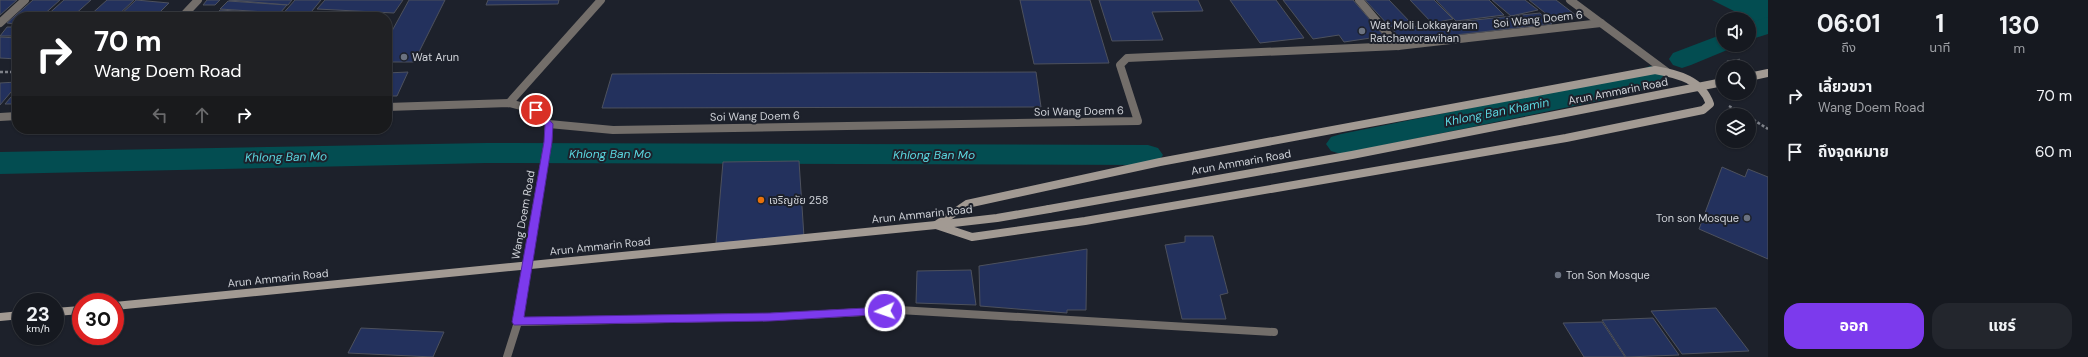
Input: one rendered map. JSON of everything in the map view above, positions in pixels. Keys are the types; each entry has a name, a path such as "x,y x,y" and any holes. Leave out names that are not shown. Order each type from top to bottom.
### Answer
{"main road":[{"path":"1655,70 1667,72 1699,85 1709,96 1710,104 1703,110 1566,138 1085,221 972,237 936,225 967,204 1153,164 1637,72 1655,70"},
{"path":"1756,76 1768,73"},
{"name":"Arun Ammarin Road","path":"124,305 997,218 1352,155 1716,83"},
{"path":"0,318 12,316"}],"street":[{"path":"0,23 25,0"},
{"path":"187,12 198,0"},
{"path":"509,103 601,0"},
{"path":"1359,0 1398,46"},
{"path":"1570,0 1667,72"},
{"name":"Soi Wang Doem 6","path":"549,124 613,130 1138,121 1120,64 1127,58 1398,46 1601,23"},
{"path":"392,107 509,103 536,110 549,124"},
{"path":"0,117 12,116"},
{"name":"Wang Doem Road","path":"506,357 518,322 526,266 548,142 549,124"},
{"path":"518,322 770,317 899,310 1274,332"}],"path":[{"path":"0,72 12,72"},
{"path":"1756,122 1768,129"}],"shaded area":[{"path":"1712,0 1768,0 1768,28 1756,22 1756,12 1736,12"}],"building":[{"path":"0,0 17,0 0,15"},
{"path":"33,0 60,0 47,12 19,12"},
{"path":"64,0 91,0 78,12 51,12"},
{"path":"107,0 134,0 121,12 94,12"},
{"path":"136,0 169,3 160,12 123,12"},
{"path":"207,0 220,0 215,5 203,5"},
{"path":"229,0 292,0 288,5"},
{"path":"295,0 321,0 311,12 284,12"},
{"path":"325,0 403,0 394,13 317,9"},
{"path":"409,0 445,0 414,62 392,62 392,31"},
{"path":"488,0 559,0 558,4 486,5"},
{"path":"1020,0 1090,0 1109,63 1034,64"},
{"path":"1099,0 1198,0 1203,11 1152,12 1163,40 1112,41"},
{"path":"1230,0 1276,0 1304,38 1260,43"},
{"path":"1283,0 1353,0 1384,36 1344,42 1339,35 1313,39"},
{"path":"1365,0 1389,0 1412,24 1390,27"},
{"path":"1410,0 1434,0 1453,19 1432,23"},
{"path":"1436,0 1489,0 1504,15 1456,21"},
{"path":"1492,0 1525,0 1538,10 1511,16"},
{"path":"1529,0 1556,0 1577,16 1555,21"},
{"path":"228,1 287,5 281,12 220,9"},
{"path":"220,10 250,12 218,12"},
{"path":"1540,13 1552,24 1402,41 1392,29"},
{"path":"12,19 12,24 7,23"},
{"path":"7,27 12,27 12,36 0,36"},
{"path":"0,37 12,38 12,59 0,58"},
{"path":"408,72 397,96 392,96 392,73"},
{"path":"1036,72 1041,107 602,108 612,74"},
{"path":"12,82 12,91 0,105 0,83"},
{"path":"12,96 12,104 5,104"},
{"name":"เจริญชัย 258","path":"799,161 804,237 716,243 723,162"},
{"path":"1722,167 1745,177 1748,169 1768,177 1768,259 1699,229"},
{"path":"1185,236 1213,236 1228,293 1220,295 1226,319 1182,319 1165,245 1185,242"},
{"path":"1087,249 1086,310 1067,310 1067,313 980,306 979,266"},
{"path":"971,270 976,305 916,303 917,271"},
{"path":"1716,308 1749,351 1682,354 1651,311"},
{"path":"1653,318 1679,355 1626,357 1602,320"},
{"path":"1602,322 1625,357 1584,357 1563,323"},
{"path":"361,328 444,332 433,357 348,353"}],"waterway":[{"name":"Khlong Ban Khamin","path":"1756,29 1768,25"},
{"name":"Khlong Ban Khamin","path":"1682,59 1716,45"},
{"name":"Khlong Ban Khamin","path":"1341,144 1631,85 1650,75"},
{"name":"Khlong Ban Mo","path":"0,163 486,153 1148,155"}],"place":[{"name":"Wat Moli Lokkayaram Ratchaworawihan","path":"1362,31"},
{"name":"Wat Arun","path":"404,57"},
{"name":"เจริญชัย 258","path":"761,200"},
{"name":"Ton son Mosque","path":"1747,218"},
{"name":"Ton Son Mosque","path":"1558,275"}],"route":[{"path":"536,110 549,124 548,142 526,266 518,322 770,317 885,311"}]}
